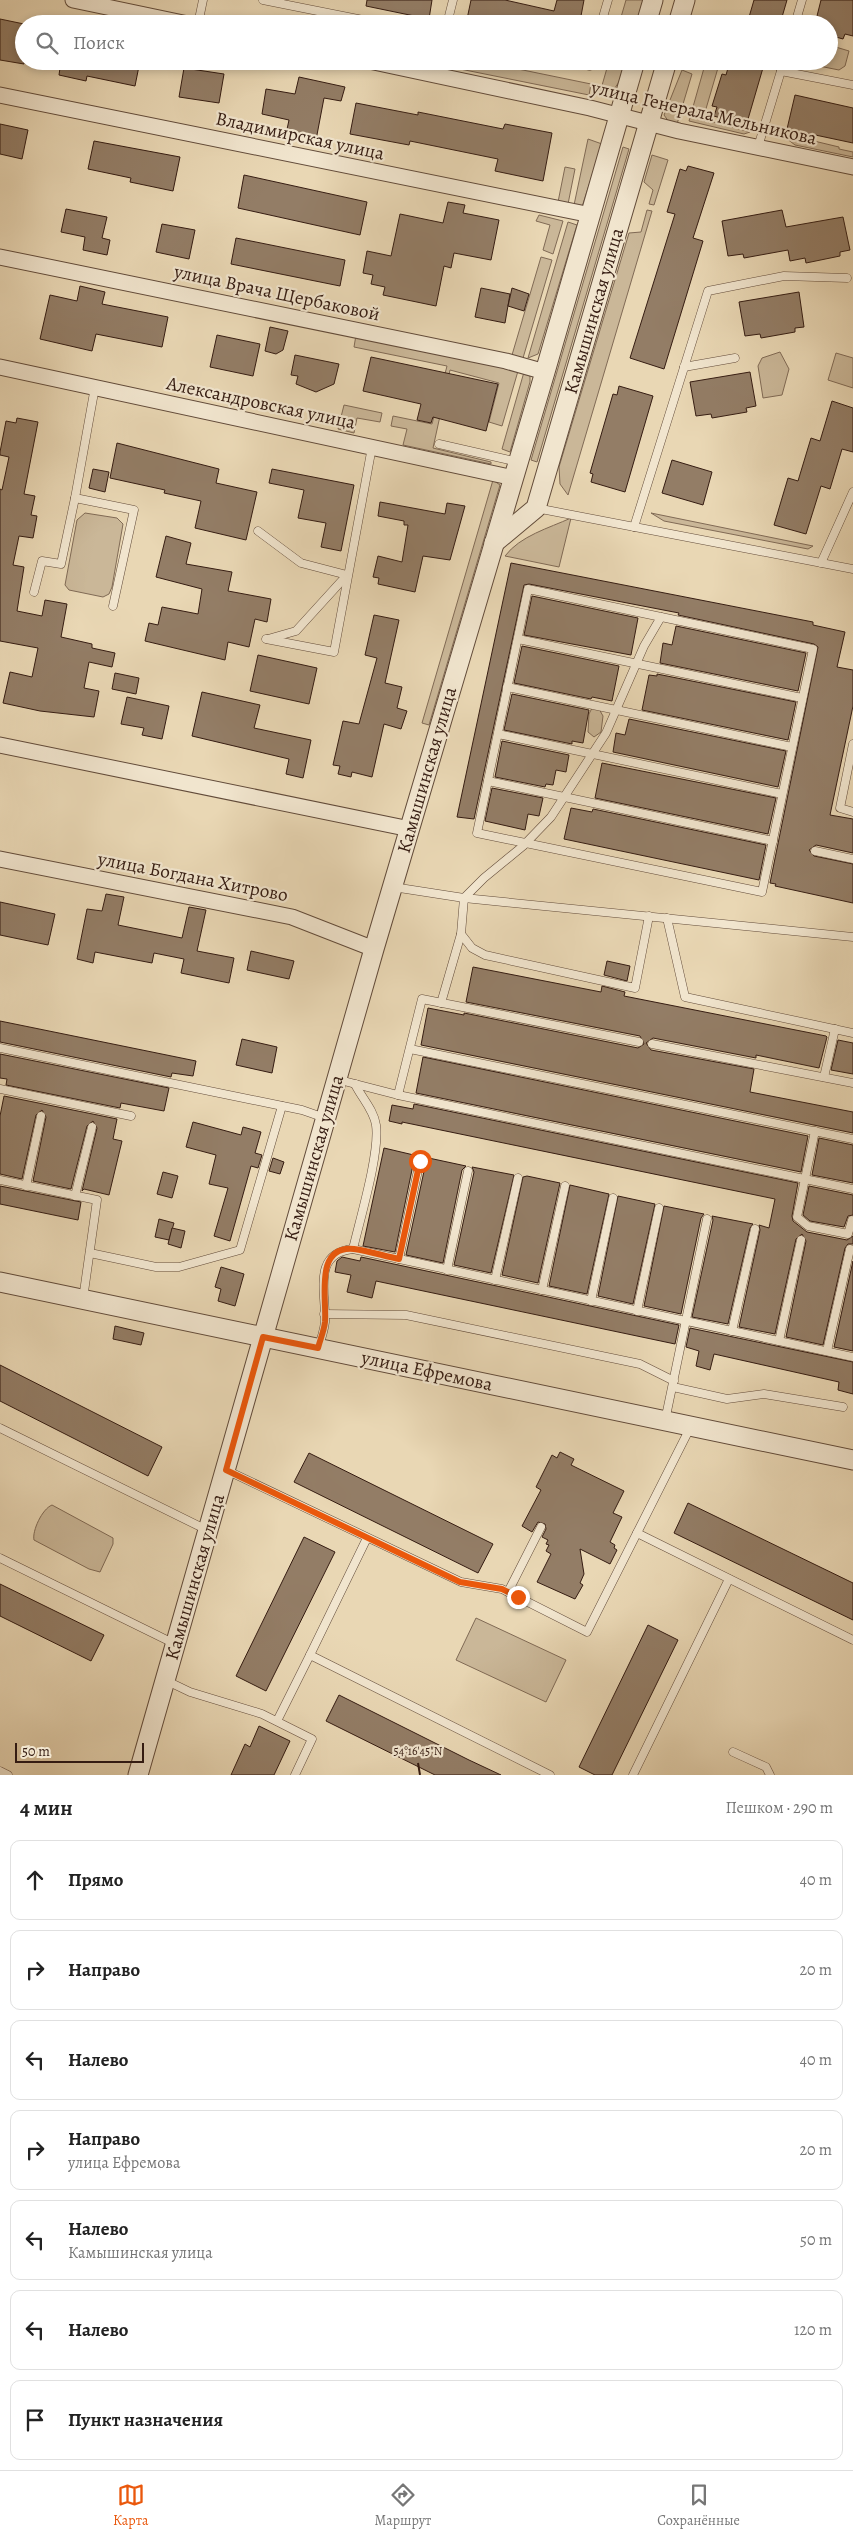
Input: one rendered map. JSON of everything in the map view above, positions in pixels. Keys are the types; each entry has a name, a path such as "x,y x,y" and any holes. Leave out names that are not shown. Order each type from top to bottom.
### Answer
{"street":[{"path":"73,0 145,15"},
{"path":"649,15 653,0"},
{"path":"681,15 685,0"},
{"name":"улица Генерала Мельникова","path":"446,70 619,116 853,167"},
{"name":"Камышинская улица","path":"138,1775 374,948 632,70"},
{"name":"Камышинская улица","path":"536,508 664,70"},
{"name":"Владимирская улица","path":"0,95 591,215"},
{"name":"улица Врача Щербаковой","path":"0,257 506,361 545,372"},
{"name":"Александровская улица","path":"0,367 372,447 516,470"},
{"path":"494,543 536,508"},
{"path":"0,745 410,829"},
{"name":"улица Богдана Хитрово","path":"0,859 292,917 374,948"},
{"name":"улица Ефремова","path":"0,1282 853,1460"}],"lane":[{"path":"200,15 202,0"},
{"path":"263,0 338,15"},
{"path":"449,15 453,0"},
{"path":"604,15 608,0"},
{"path":"798,15 802,0"},
{"path":"758,147 781,70 853,85"},
{"path":"634,527 708,291 784,276 847,278"},
{"path":"684,367 735,358"},
{"path":"34,592 42,561 62,564 95,387"},
{"path":"439,444 516,470"},
{"path":"347,575 296,631 266,639 334,652 372,447"},
{"path":"821,563 853,492"},
{"path":"75,498 134,510 113,606"},
{"path":"536,508 853,569"},
{"path":"258,531 301,563 347,575"},
{"path":"528,589 812,649 762,892 477,833 518,639 528,589"},
{"path":"441,1003 461,934 464,898 551,817 606,733 637,664 661,617"},
{"path":"518,639 802,698"},
{"path":"508,688 792,747"},
{"path":"498,734 782,794"},
{"path":"853,744 850,774 840,808 853,812"},
{"path":"488,781 773,840"},
{"path":"815,851 853,859"},
{"path":"393,887 464,898 853,937"},
{"path":"461,934 472,948 485,955 635,988 650,916"},
{"path":"667,918 685,997 853,1033"},
{"path":"398,1095 422,999 639,1042"},
{"path":"824,1077 834,1029"},
{"path":"652,1044 853,1083"},
{"path":"0,1048 282,1106 325,1118"},
{"path":"410,1049 853,1139"},
{"path":"336,1080 398,1095 853,1189"},
{"path":"353,1249 376,1146 376,1125 370,1109 354,1084"},
{"path":"0,1089 131,1116"},
{"path":"90,1253 156,1266 179,1267 240,1250 282,1106"},
{"path":"26,1186 41,1116"},
{"path":"75,1196 92,1128"},
{"path":"815,1131 797,1216 808,1226 848,1234 852,1220"},
{"path":"399,1259 420,1161"},
{"path":"448,1270 468,1171"},
{"path":"495,1280 518,1178"},
{"path":"0,1180 97,1200 83,1300"},
{"path":"542,1290 565,1186"},
{"path":"591,1301 613,1198"},
{"path":"637,1311 659,1208"},
{"path":"666,1420 708,1219"},
{"path":"732,1331 755,1229"},
{"path":"779,1341 801,1240"},
{"path":"318,1348 325,1323 324,1278 330,1257 339,1250 353,1249 853,1357"},
{"path":"827,1352 850,1249"},
{"path":"324,1314 406,1315 640,1364 674,1384 726,1399 764,1394 843,1407"},
{"path":"226,1470 460,1582 508,1592 587,1632 691,1426"},
{"path":"0,1428 209,1530"},
{"path":"508,1592 541,1527"},
{"path":"637,1533 853,1640"},
{"path":"277,1721 367,1538"},
{"path":"0,1558 175,1644"},
{"path":"633,1775 729,1578"},
{"path":"310,1655 550,1775"},
{"path":"165,1680 190,1692 262,1714 312,1739 295,1775"},
{"path":"733,1752 766,1767 770,1775"},
{"path":"0,1771 8,1775"}],"shaded area":[{"path":"626,0 644,0 640,15 622,15"},
{"path":"838,48 849,51 845,66 839,70"},
{"path":"465,70 523,70 591,84 589,95"},
{"path":"606,70 623,70 615,88 611,92 599,96"},
{"path":"682,70 692,74 677,124 669,122 664,115"},
{"path":"703,70 717,70 703,119 750,132 744,134 689,121"},
{"path":"782,135 798,138 798,141 813,144 814,141 839,147 839,149 853,152 853,157 795,145"},
{"path":"588,139 602,144 582,207 574,205"},
{"path":"623,147 629,149 537,462 531,460"},
{"path":"652,155 668,160 654,205 649,204 653,190 644,182"},
{"path":"565,167 575,169 568,204 558,202"},
{"path":"647,210 652,211 568,495 560,484 559,467 629,233 641,232"},
{"path":"539,215 563,221 553,254 543,250 550,225 536,221"},
{"path":"568,222 577,225 538,354 528,358"},
{"path":"541,257 552,260 523,358 512,355"},
{"path":"356,335 518,371 502,426 489,422 499,383 450,370 433,448 491,462 491,464 403,445 407,429 391,426 393,416 432,424 447,366 354,347"},
{"path":"780,352 789,369 782,395 763,398 758,366 762,358"},
{"path":"836,353 853,358 853,388 828,380"},
{"path":"524,372 530,376 530,382 510,452 502,449"},
{"path":"344,405 382,413 380,422 357,418 354,433 338,429"},
{"path":"493,480 500,485 429,725 422,723"},
{"path":"85,513 117,518 123,524 112,587 109,594 103,597 69,590 65,585 77,520"},
{"path":"651,513 813,546 808,549 664,521"},
{"path":"571,518 559,567 505,556 511,549 527,538"},
{"path":"592,708 599,709 603,716 601,732 594,737 588,732 589,714"},
{"path":"52,1505 113,1538 113,1544 100,1572 89,1569 34,1540 38,1521 48,1507"},
{"path":"476,1618 566,1660 546,1702 456,1660"}],"building":[{"path":"367,0 432,0 430,15 410,15 366,6"},
{"path":"471,0 505,0 554,11 557,0 584,0 581,15 468,15"},
{"path":"754,0 787,0 783,15 750,15"},
{"path":"821,0 853,0 853,36 845,34 843,39 838,38 838,15 817,15"},
{"path":"0,19 15,22 15,62 0,60"},
{"path":"60,70 138,70 135,86 87,76 86,81 59,75"},
{"path":"184,70 224,74 219,103 179,97"},
{"path":"727,70 762,70 746,126 714,116 717,107 712,106 722,74 726,75"},
{"path":"299,77 345,87 341,101 324,98 316,140 286,134 289,120 262,114 266,89 295,94"},
{"path":"795,95 853,108 853,143 787,129"},
{"path":"356,103 418,115 418,112 503,129 505,124 552,133 543,181 495,171 498,159 410,141 409,145 350,134"},
{"path":"0,124 28,130 22,159 0,154"},
{"path":"94,141 180,157 173,191 130,182 131,178 88,169"},
{"path":"688,166 714,173 693,238 703,241 664,369 630,358 675,214 667,212 680,169 686,171"},
{"path":"244,175 367,202 360,235 238,208"},
{"path":"448,202 465,205 463,213 499,220 491,260 454,253 451,268 444,266 436,306 383,295 385,287 371,284 373,275 363,273 367,251 391,256 400,214 443,223"},
{"path":"66,209 107,217 102,238 110,240 107,255 83,250 85,237 61,232"},
{"path":"782,210 786,227 843,217 850,250 840,252 840,256 806,263 805,258 790,261 788,250 744,258 743,254 728,256 722,221"},
{"path":"162,224 195,230 189,259 156,252"},
{"path":"236,238 345,260 340,286 231,264"},
{"path":"80,286 105,292 102,304 168,317 162,347 96,334 92,351 40,339 50,295 77,301"},
{"path":"481,288 510,294 505,323 475,317"},
{"path":"512,288 529,294 524,311 508,306"},
{"path":"799,292 804,327 795,328 795,332 761,338 760,334 745,336 739,302"},
{"path":"270,327 288,331 283,350 276,354 265,351"},
{"path":"217,335 260,344 253,376 210,367"},
{"path":"295,355 339,364 334,384 316,392 296,384 298,376 291,375"},
{"path":"371,357 498,384 486,431 433,417 431,423 417,420 421,404 363,391"},
{"path":"750,372 756,406 746,408 747,412 712,418 711,414 696,416 690,382"},
{"path":"619,386 653,396 625,492 591,482 593,474 590,473 613,394 617,395"},
{"path":"832,401 853,408 853,452 842,449 830,489 821,486 806,534 774,525 788,478 798,481 811,438 820,441"},
{"path":"17,418 38,422 24,494 35,496 31,515 37,516 33,538 19,536 13,565 24,567 17,611 42,616 45,600 67,604 61,637 92,644 92,648 115,653 112,667 89,662 84,688 99,691 94,717 40,711 3,703 10,672 32,677 38,648 0,641 0,489 2,490 9,457 0,455 0,452 6,421 16,423"},
{"path":"117,443 219,469 216,483 257,492 246,540 195,528 201,501 164,493 165,490 110,478"},
{"path":"672,460 712,472 703,505 662,493"},
{"path":"93,469 109,472 105,492 89,488"},
{"path":"272,469 354,485 341,551 321,547 326,523 298,518 304,490 269,483"},
{"path":"380,502 445,514 447,503 465,506 450,560 423,556 415,592 378,584 379,578 373,577 378,556 402,562 408,525 404,525 404,521 378,516"},
{"path":"166,536 191,543 186,564 232,572 228,591 271,599 267,622 255,619 249,647 228,642 225,660 145,641 149,623 158,625 162,607 198,614 202,589 156,577"},
{"path":"511,563 813,622 813,625 845,632 837,667 853,670 853,706 830,815 853,819 853,853 816,845 809,850 814,856 853,864 853,903 775,886 776,884 770,883 818,647 814,644 678,615 679,613 529,584 524,585 474,819 457,817"},
{"path":"532,596 638,618 631,655 524,635"},
{"path":"374,615 399,620 385,683 402,687 397,708 407,711 401,729 384,724 372,777 352,772 351,777 338,774 340,766 333,765 343,721 359,724 377,658 365,655"},
{"path":"676,626 806,653 798,691 660,663 663,643 672,645"},
{"path":"522,646 619,666 612,701 592,697 591,699 514,683"},
{"path":"258,655 317,668 309,704 250,691"},
{"path":"115,673 139,678 136,694 112,689"},
{"path":"657,674 796,702 788,740 642,710 649,675 657,676"},
{"path":"202,692 260,705 254,728 311,740 303,778 286,774 289,759 192,736"},
{"path":"512,694 589,710 583,743 572,741 572,744 504,730"},
{"path":"127,697 169,706 162,739 142,735 144,728 121,724"},
{"path":"629,719 786,751 778,787 613,752 616,733 625,735"},
{"path":"502,741 569,755 566,772 556,770 553,785 546,784 545,787 495,777"},
{"path":"602,763 776,798 768,834 595,798"},
{"path":"492,788 543,798 539,816 528,814 525,830 485,821"},
{"path":"571,808 592,812 593,809 766,845 759,880 564,839"},
{"path":"106,894 124,897 118,925 182,938 189,907 206,910 197,951 234,958 229,983 181,973 184,959 154,953 152,963 95,952 93,963 77,959 87,909 102,911"},
{"path":"0,902 55,914 48,945 0,935"},
{"path":"251,951 294,961 289,979 247,970"},
{"path":"607,961 630,966 627,981 604,975"},
{"path":"473,967 601,992 602,986 625,992 624,996 826,1036 819,1068 756,1055 756,1058 653,1038 646,1043 651,1050 754,1069 750,1092 853,1112 853,1133 421,1045 428,1008 464,1015 464,1013 638,1048 644,1044 640,1036 466,1002"},
{"path":"0,1021 196,1061 193,1076 172,1073 171,1077 0,1042"},
{"path":"242,1039 277,1047 272,1073 236,1065"},
{"path":"838,1040 853,1043 853,1074 831,1070"},
{"path":"0,1054 169,1088 164,1111 121,1103 120,1108 6,1085 7,1079 0,1078"},
{"path":"423,1057 808,1136 801,1172 416,1093"},
{"path":"4,1096 117,1119 113,1139 122,1141 109,1195 84,1189 82,1191 97,1128 93,1121 87,1126 71,1189 33,1181 46,1117 42,1110 36,1115 22,1179 0,1174 0,1116"},
{"path":"414,1104 798,1183 792,1216 793,1221 807,1232 847,1240 853,1236 853,1244 848,1244 845,1248 823,1345 786,1337 806,1241 802,1234 796,1239 775,1334 739,1327 760,1230 759,1225 769,1228 775,1199 402,1122 402,1124 389,1121 392,1105 413,1109"},
{"path":"193,1122 241,1135 243,1127 261,1132 255,1153 262,1155 258,1168 251,1166 230,1241 214,1236 228,1188 209,1184 216,1155 186,1147"},
{"path":"819,1138 853,1145 853,1183 812,1175"},
{"path":"384,1148 418,1156 414,1160 395,1252 363,1246"},
{"path":"424,1157 466,1166 462,1170 443,1263 406,1255 426,1162"},
{"path":"273,1158 284,1162 280,1174 269,1171"},
{"path":"472,1167 514,1175 491,1273 454,1265 474,1172"},
{"path":"163,1172 178,1176 172,1198 157,1194"},
{"path":"527,1176 560,1183 538,1283 502,1275 523,1177"},
{"path":"570,1185 609,1194 587,1294 549,1286"},
{"path":"0,1186 81,1202 78,1220 0,1204"},
{"path":"809,1186 853,1195 853,1215 848,1216 844,1227 810,1221 803,1215"},
{"path":"618,1196 655,1204 633,1304 598,1296"},
{"path":"664,1206 704,1214 701,1218 681,1314 644,1306"},
{"path":"712,1216 753,1224 750,1228 728,1324 692,1317 713,1220"},
{"path":"159,1219 174,1223 169,1240 155,1237"},
{"path":"172,1228 185,1231 181,1248 168,1244"},
{"path":"342,1257 360,1261 361,1257 679,1325 675,1344 376,1281 372,1298 347,1292 351,1275 335,1272 337,1261"},
{"path":"853,1261 853,1351 834,1347"},
{"path":"221,1267 244,1274 235,1306 218,1301 221,1289 215,1287"},
{"path":"115,1326 144,1333 141,1345 113,1339"},
{"path":"690,1328 853,1362 853,1394 838,1390 839,1382 714,1354 710,1370 696,1366 699,1351 686,1347"},
{"path":"0,1365 162,1447 148,1476 0,1401"},
{"path":"560,1452 574,1459 571,1465 624,1491 613,1513 622,1517 610,1542 615,1545 614,1548 617,1550 610,1564 580,1549 584,1574 580,1583 583,1585 575,1599 537,1582 551,1554 546,1551 549,1545 546,1544 548,1540 542,1537 546,1529 545,1524 538,1522 532,1532 522,1526 541,1490 536,1487 552,1455 557,1458"},
{"path":"309,1453 493,1544 478,1573 294,1482"},
{"path":"688,1503 853,1583 853,1620 674,1533"},
{"path":"304,1537 335,1552 266,1691 236,1676"},
{"path":"0,1584 104,1635 91,1661 0,1616"},
{"path":"648,1625 678,1640 612,1775 595,1775 579,1767"},
{"path":"339,1695 501,1775 435,1775 326,1721"},
{"path":"259,1726 290,1741 274,1775 231,1775 245,1744 250,1747"}],"route":[{"path":"420,1161 399,1259 353,1249 339,1250 330,1257 324,1278 325,1323 318,1348 263,1337 226,1470 460,1582 502,1589 518,1597"}]}
